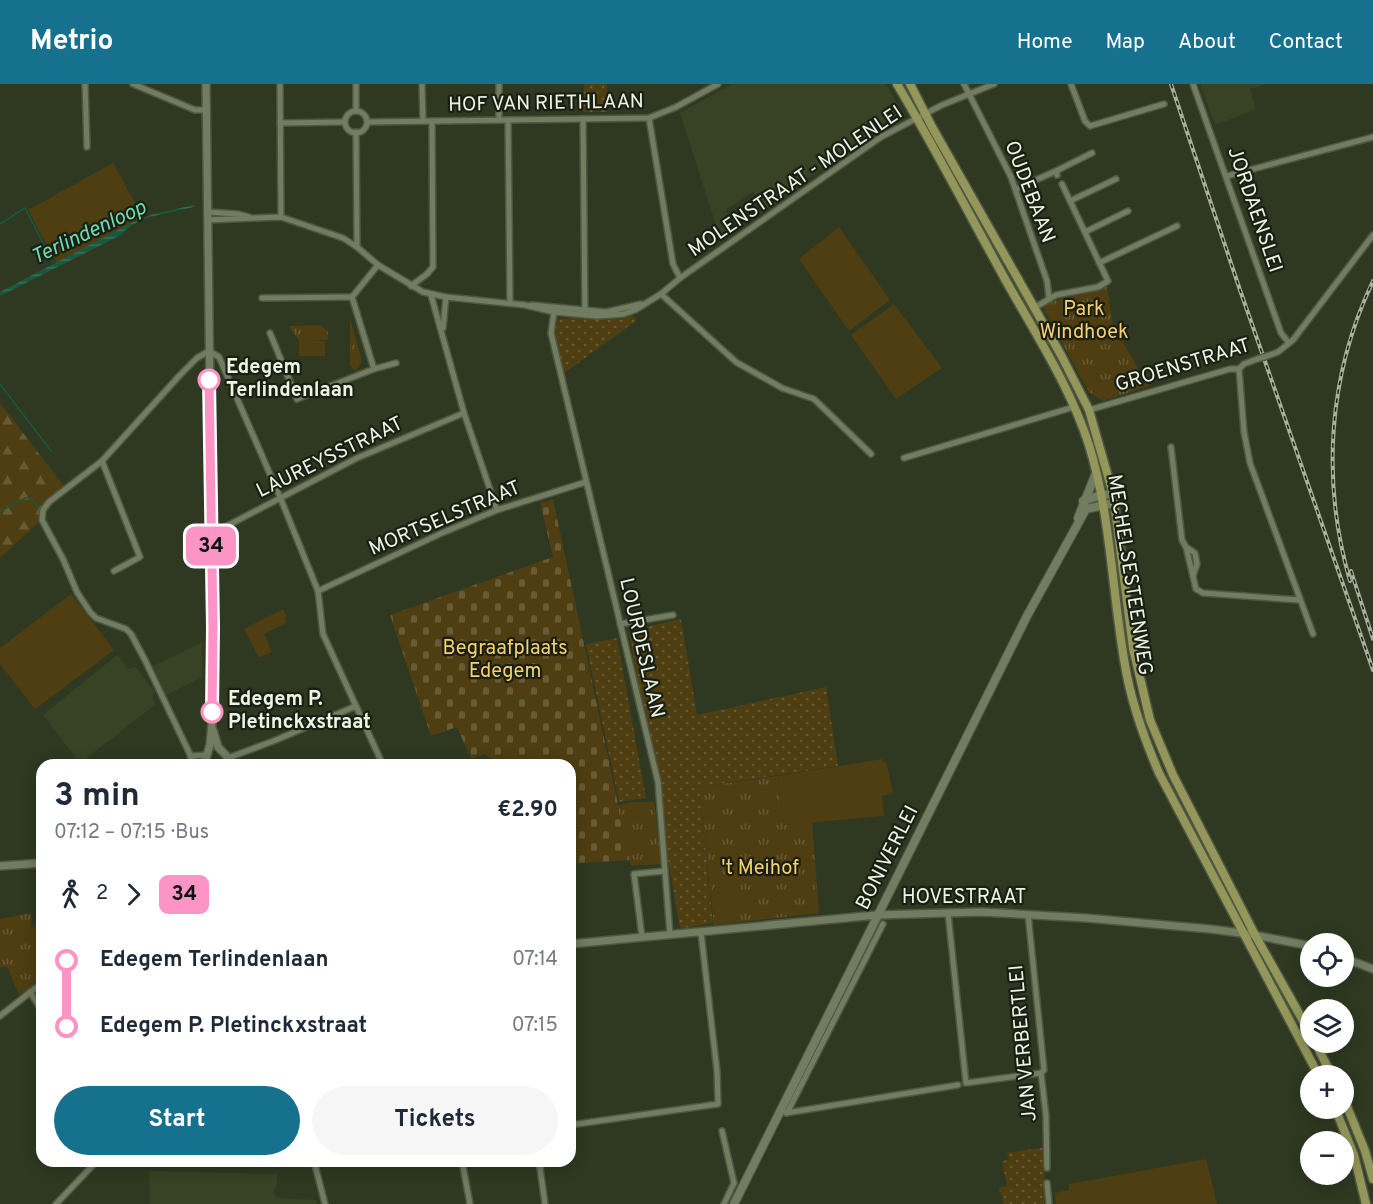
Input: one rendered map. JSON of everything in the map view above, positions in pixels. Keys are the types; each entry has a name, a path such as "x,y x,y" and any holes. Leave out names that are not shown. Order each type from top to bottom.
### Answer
{"main road":[{"name":"MECHELSESTEENWEG","path":"897,84 1074,407 1096,473 1102,499 1125,666 1136,713 1159,773 1249,934 1300,1017"},
{"name":"MECHELSESTEENWEG","path":"910,84 1089,410 1114,498 1133,648 1150,720 1173,776 1314,1065"},
{"name":"BONIVERLEI","path":"1075,528 1083,501 1096,473"},
{"path":"1083,501 1114,498"},
{"name":"BONIVERLEI","path":"734,1204 783,1113 877,915 902,870 1027,616 1086,509 1102,499"},
{"path":"1339,1119 1354,1155 1366,1204"},
{"path":"1352,1119 1365,1150 1373,1179"}],"street":[{"path":"85,84 87,147"},
{"path":"133,84 195,110 206,110"},
{"path":"206,84 213,627 212,723 206,759"},
{"path":"280,84 281,218"},
{"path":"356,84 356,111"},
{"path":"422,84 423,121"},
{"path":"499,84 499,120"},
{"name":"HOF VAN RIETHLAAN","path":"367,122 649,118 676,107 718,84"},
{"name":"OUDEBAAN","path":"964,84 1002,156 1016,189 1047,281 1049,298"},
{"name":"MOLENSTRAAT - MOLENLEI","path":"585,313 606,312 645,303 661,294 680,278 881,137 925,113 994,84"},
{"path":"1071,84 1085,121 1090,126 1164,104"},
{"name":"JORDAENSLEI","path":"1193,84 1281,333 1289,343"},
{"path":"356,111 365,115 367,122 365,128 356,132 349,129 345,122 348,114 356,111"},
{"path":"649,118 673,264 680,278"},
{"path":"583,119 585,313"},
{"path":"508,120 510,303"},
{"path":"411,286 433,267 432,121"},
{"path":"280,123 345,122"},
{"path":"356,132 357,247"},
{"path":"1227,176 1373,137"},
{"path":"1016,189 1057,173 1092,153"},
{"path":"1070,201 1116,180"},
{"path":"1034,308 1049,298 1098,287 1108,281 1062,184"},
{"path":"1085,232 1128,211"},
{"path":"208,216 241,220 250,217 281,218 328,232 357,247 378,265 411,286 431,295 525,305 554,312 585,313"},
{"path":"1099,263 1177,226"},
{"name":"GROENSTRAAT","path":"1089,410 1224,370 1239,369 1244,364 1276,353 1289,343 1373,235"},
{"path":"352,297 378,265"},
{"path":"661,294 736,362 782,388 814,399 871,454"},
{"path":"431,295 464,413 497,510"},
{"path":"262,298 352,297"},
{"path":"352,297 374,369"},
{"path":"443,332 446,297"},
{"path":"525,305 542,305 585,313"},
{"name":"LOURDESLAAN","path":"554,312 551,333 658,782 670,935"},
{"path":"270,333 297,399 374,369 396,363"},
{"path":"192,759 146,660 131,634 126,629 96,618 90,612 77,592 63,559 43,524 42,515 49,502 102,461 196,358 209,351"},
{"path":"209,351 219,357 280,497 318,591 323,634 380,759"},
{"path":"1239,369 1244,432 1250,464 1313,634"},
{"path":"904,458 1074,407"},
{"name":"LAUREYSSTRAAT","path":"210,531 221,529 357,458 464,413"},
{"path":"1171,447 1182,540 1186,547 1196,589 1203,593 1299,600"},
{"path":"102,461 140,557 114,571"},
{"name":"MORTSELSTRAAT","path":"318,591 497,510 586,482"},
{"path":"620,624 673,615"},
{"path":"228,758 356,706"},
{"path":"212,723 218,747 228,758"},
{"path":"190,756 220,752 228,758"},
{"path":"0,866 36,863"},
{"path":"642,937 634,874 665,871"},
{"path":"948,913 966,1083 1041,1073"},
{"name":"HOVESTRAAT","path":"576,943 877,915 948,913 1086,918 1249,934 1300,944"},
{"name":"JAN VERBERTLEI","path":"1028,915 1044,1071 1041,1073 1046,1116 1047,1168"},
{"name":"BONIVERLEI","path":"783,1113 883,924"},
{"path":"576,1124 718,1104 717,1071 701,933"},
{"path":"1354,962 1373,969"},
{"path":"0,1016 36,988"},
{"path":"30,992 36,1002"},
{"path":"783,1113 958,1084"},
{"path":"722,1131 734,1183 723,1204"},
{"path":"56,1204 91,1167"},
{"path":"316,1167 325,1204"},
{"path":"463,1167 470,1204"},
{"path":"540,1167 545,1204"},
{"path":"734,1183 744,1185"},
{"path":"1047,1183 1049,1204"}],"shaded area":[{"path":"732,84 886,84 899,106 897,115 766,208 753,192 726,209 735,229 720,238 680,113"},
{"path":"1200,84 1266,84 1250,89 1256,109 1215,125"},
{"path":"196,206 136,223 121,235 0,296 0,292 133,222 154,214"},
{"path":"202,642 202,677 166,695 153,666"},
{"path":"117,655 128,669 136,667 155,692 152,697 155,705 85,759 77,759 43,715"},
{"path":"149,1171 277,1174 277,1185 273,1193 278,1198 316,1200 317,1204 150,1204"}],"green space":[{"path":"584,84 607,84 607,112 583,112"},
{"path":"113,163 143,217 57,264 28,210"},
{"path":"839,227 890,300 849,331 799,259"},
{"name":"Park Windhoek","path":"1107,286 1113,326 1149,386 1103,401 1089,392 1042,306"},
{"path":"894,304 942,368 896,399 851,335"},
{"path":"631,314 637,320 563,374 555,331 558,319"},
{"path":"350,318 362,361 356,371 350,366"},
{"path":"321,325 328,332 328,340 299,341 289,326"},
{"path":"299,341 325,341 325,356 299,356"},
{"path":"0,403 64,486 44,506 38,523 0,558"},
{"name":"Begraafplaats Edegem","path":"553,499 630,860 576,864 576,759 490,759 485,754 471,759 457,727 431,736 390,615 553,557 540,503"},
{"path":"71,594 114,650 35,709 0,664 0,648"},
{"path":"283,609 287,617 285,618 286,623 264,634 272,652 259,658 244,629"},
{"path":"681,619 697,715 826,687 838,766 699,787 713,923 680,929 629,631"},
{"path":"617,638 646,798 619,802 586,644"},
{"path":"882,759 882,762 886,761 893,793 882,796 884,816 784,825 778,776"},
{"name":"'t Meihof","path":"778,776 784,825 812,822 819,913 714,925 699,787"},
{"path":"631,802 654,802 661,864 631,866 617,806"},
{"path":"731,886 735,916 717,919 713,888"},
{"path":"31,913 32,926 36,926 36,984 19,995 7,966 0,968 0,919"},
{"path":"1045,1147 1044,1204 1004,1204 999,1188 1007,1186 1002,1161 1009,1160 1007,1153"},
{"path":"1206,1159 1217,1204 1056,1204 1055,1193 1069,1190 1069,1184"}],"waterway":[{"name":"Terlindenloop","path":"0,224 25,208 53,262"},
{"path":"0,384 51,451"},
{"path":"0,512 25,498 31,498 40,509"}],"railway":[{"path":"1171,84 1240,290 1373,670"},
{"path":"1350,581 1335,505 1334,429 1338,391 1346,353 1373,281"},
{"path":"1351,571 1373,639"}],"bus line":[{"name":"34","path":"209,380 212,712"}],"place":[{"name":"Edegem Terlindenlaan","path":"209,380"},
{"name":"Edegem P. Pletinckxstraat","path":"212,712"}]}
